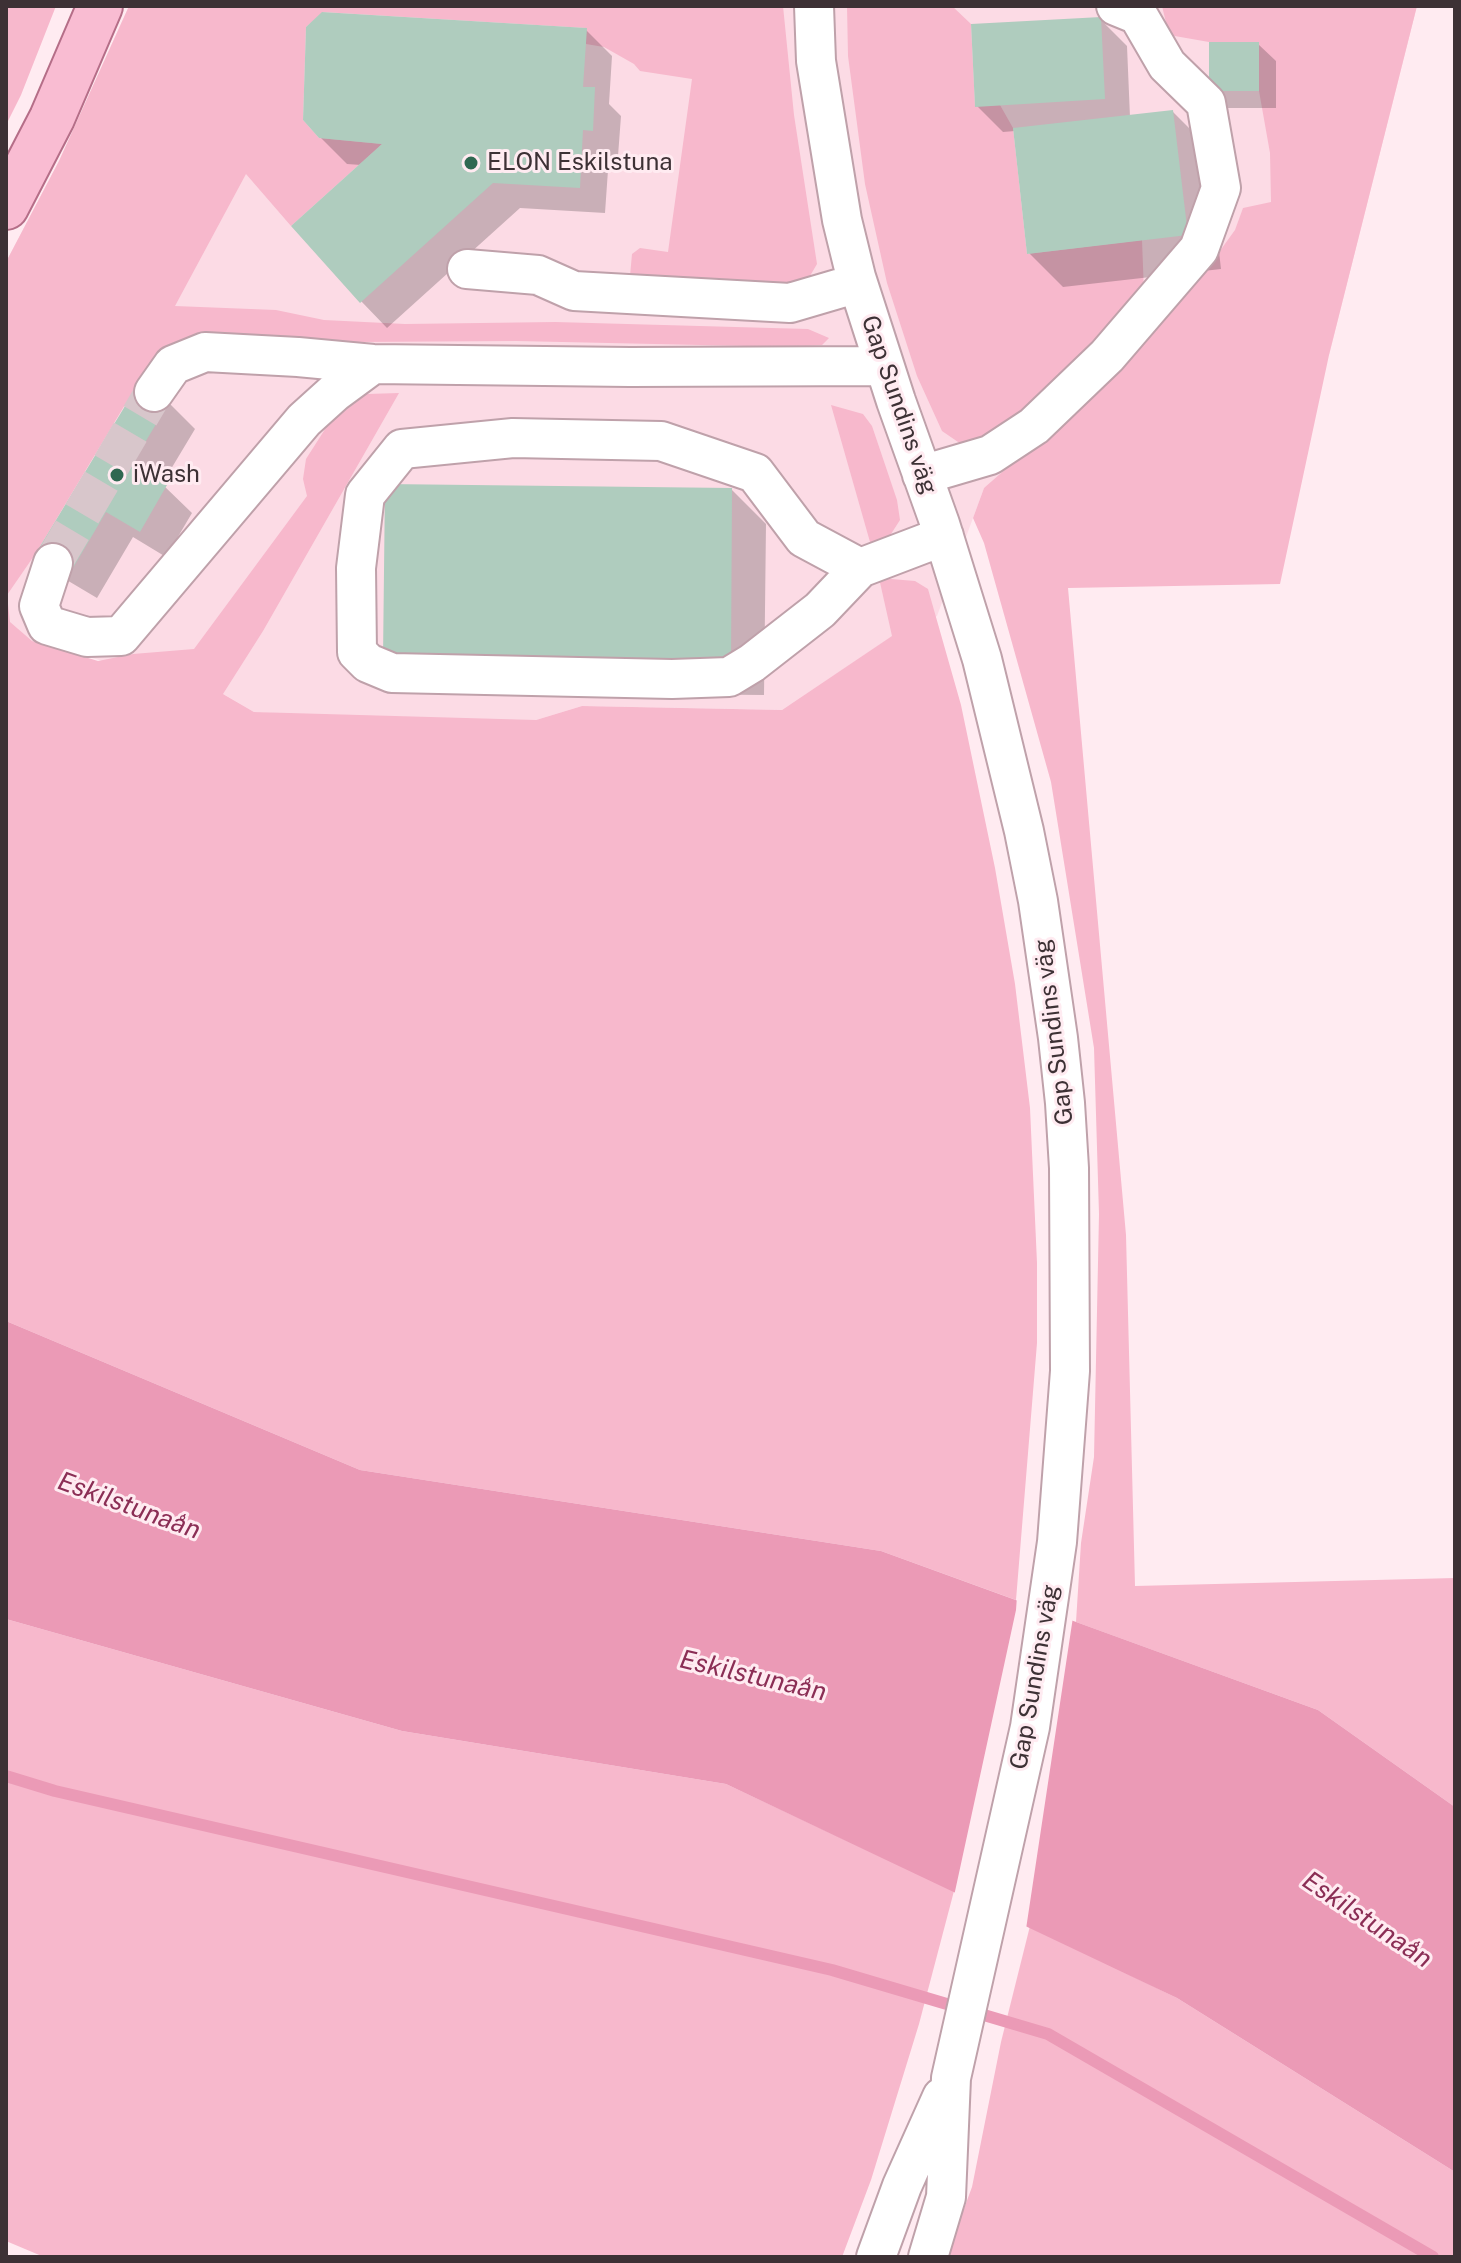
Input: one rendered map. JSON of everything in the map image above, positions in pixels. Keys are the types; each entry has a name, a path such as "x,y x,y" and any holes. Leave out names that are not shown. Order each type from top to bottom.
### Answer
{"main road":[{"path":"6,207 52,118 100,6"}],"street":[{"name":"Gap Sundins väg","path":"814,6 816,61 842,220 858,283 944,536 982,659 1024,831 1038,901 1062,1077 1069,1168 1070,1371 1057,1542 1030,1727 951,2078 946,2197 928,2257"},
{"path":"922,475 990,455 1034,426 1107,356 1199,249 1221,188 1206,103 1167,65 1138,15 1116,6"},
{"path":"467,269 538,275 574,291 790,303 858,283"},
{"path":"154,392 173,365 205,352 373,364 884,366"},
{"path":"53,563 39,606 47,625 87,637 121,636 304,420 373,364"},
{"path":"860,568 804,538 755,473 661,441 513,438 402,449 365,495 356,568 357,652 368,663 392,673 672,679 729,677 820,610 860,568 944,536"},
{"name":"Gap Sundins väg","path":"876,2257 902,2186 951,2078"}],"shaded area":[{"path":"6,6 56,6 6,125"},
{"path":"129,6 1417,6 1329,355 984,488 937,616 893,636 782,710 582,706 536,720 408,720 254,712 225,695 6,634 6,262 59,161"},
{"path":"129,6 783,6 794,115 817,264 807,281 788,284 630,276 632,254 640,248 668,252 692,79 640,71 634,64 604,47 586,44 586,28 323,12 306,27 303,120 319,138 382,144 291,226 246,174 175,306 276,310 324,320 405,324 555,322 808,329 829,338 822,345 516,341 192,343 138,383 36,553 7,595 10,622 32,641 98,661 133,654 194,649 307,496 303,479 306,459 329,423 367,394 399,393 263,631 223,694 254,712 536,720 582,706 782,710 892,636 879,578 915,581 928,589 961,705 995,868 1015,984 1030,1108 1037,1343 1016,1600 881,1551 360,1470 6,1321 6,262 59,161"},
{"path":"847,6 952,6 971,24 975,106 1000,105 1013,128 1027,254 1142,240 1144,293 1097,349 994,435 961,444 942,431 917,376 887,283 865,184 848,56"},
{"path":"1162,6 1417,6 1329,355 1280,584 1068,588 1126,1235 1135,1586 1455,1578 1455,1807 1318,1710 1076,1622 1081,1543 1094,1457 1099,1214 1094,1048 1051,782 984,543 973,518 984,488 1080,404 1209,266 1235,230 1243,208 1271,202 1270,153 1259,91 1259,42 1209,42 1169,35"},
{"path":"831,405 863,414 872,426 897,500 900,520 891,534 872,549"},
{"path":"6,1619 402,1731 726,1784 954,1891 919,2024 871,2180 842,2257 44,2257 6,2241"},
{"path":"1030,1926 1177,1998 1455,2172 1455,2257 946,2257 972,2187 1001,2042"}],"water":[{"name":"Eskilstunaån","path":"6,1321 360,1470 881,1551 1318,1710 1455,1807 1455,2172 1177,1998 726,1784 402,1731 6,1619"}],"pier":[{"path":"1017,1596 1073,1617 1026,1929 954,1896"}],"building":[{"name":"ELON Eskilstuna","path":"322,12 587,28 583,87 595,87 593,131 583,130 580,188 493,183 360,303 291,226 382,144 319,138 303,120 306,27"},
{"path":"1101,17 1105,99 975,107 971,24"},
{"path":"1209,42 1259,42 1259,91 1209,91"},
{"path":"1173,110 1188,235 1027,254 1013,128"},
{"name":"iWash","path":"139,383 170,401 132,464 167,485 140,532 106,512 70,573 36,553"},
{"path":"385,484 732,488 731,661 383,658"}],"waterway":[{"path":"6,1776 55,1791 832,1970 1048,2034 1433,2257"}],"tunnel":[{"path":"53,563 154,392"}],"place":[{"name":"ELON Eskilstuna","path":"471,163"},
{"name":"iWash","path":"117,475"}]}
